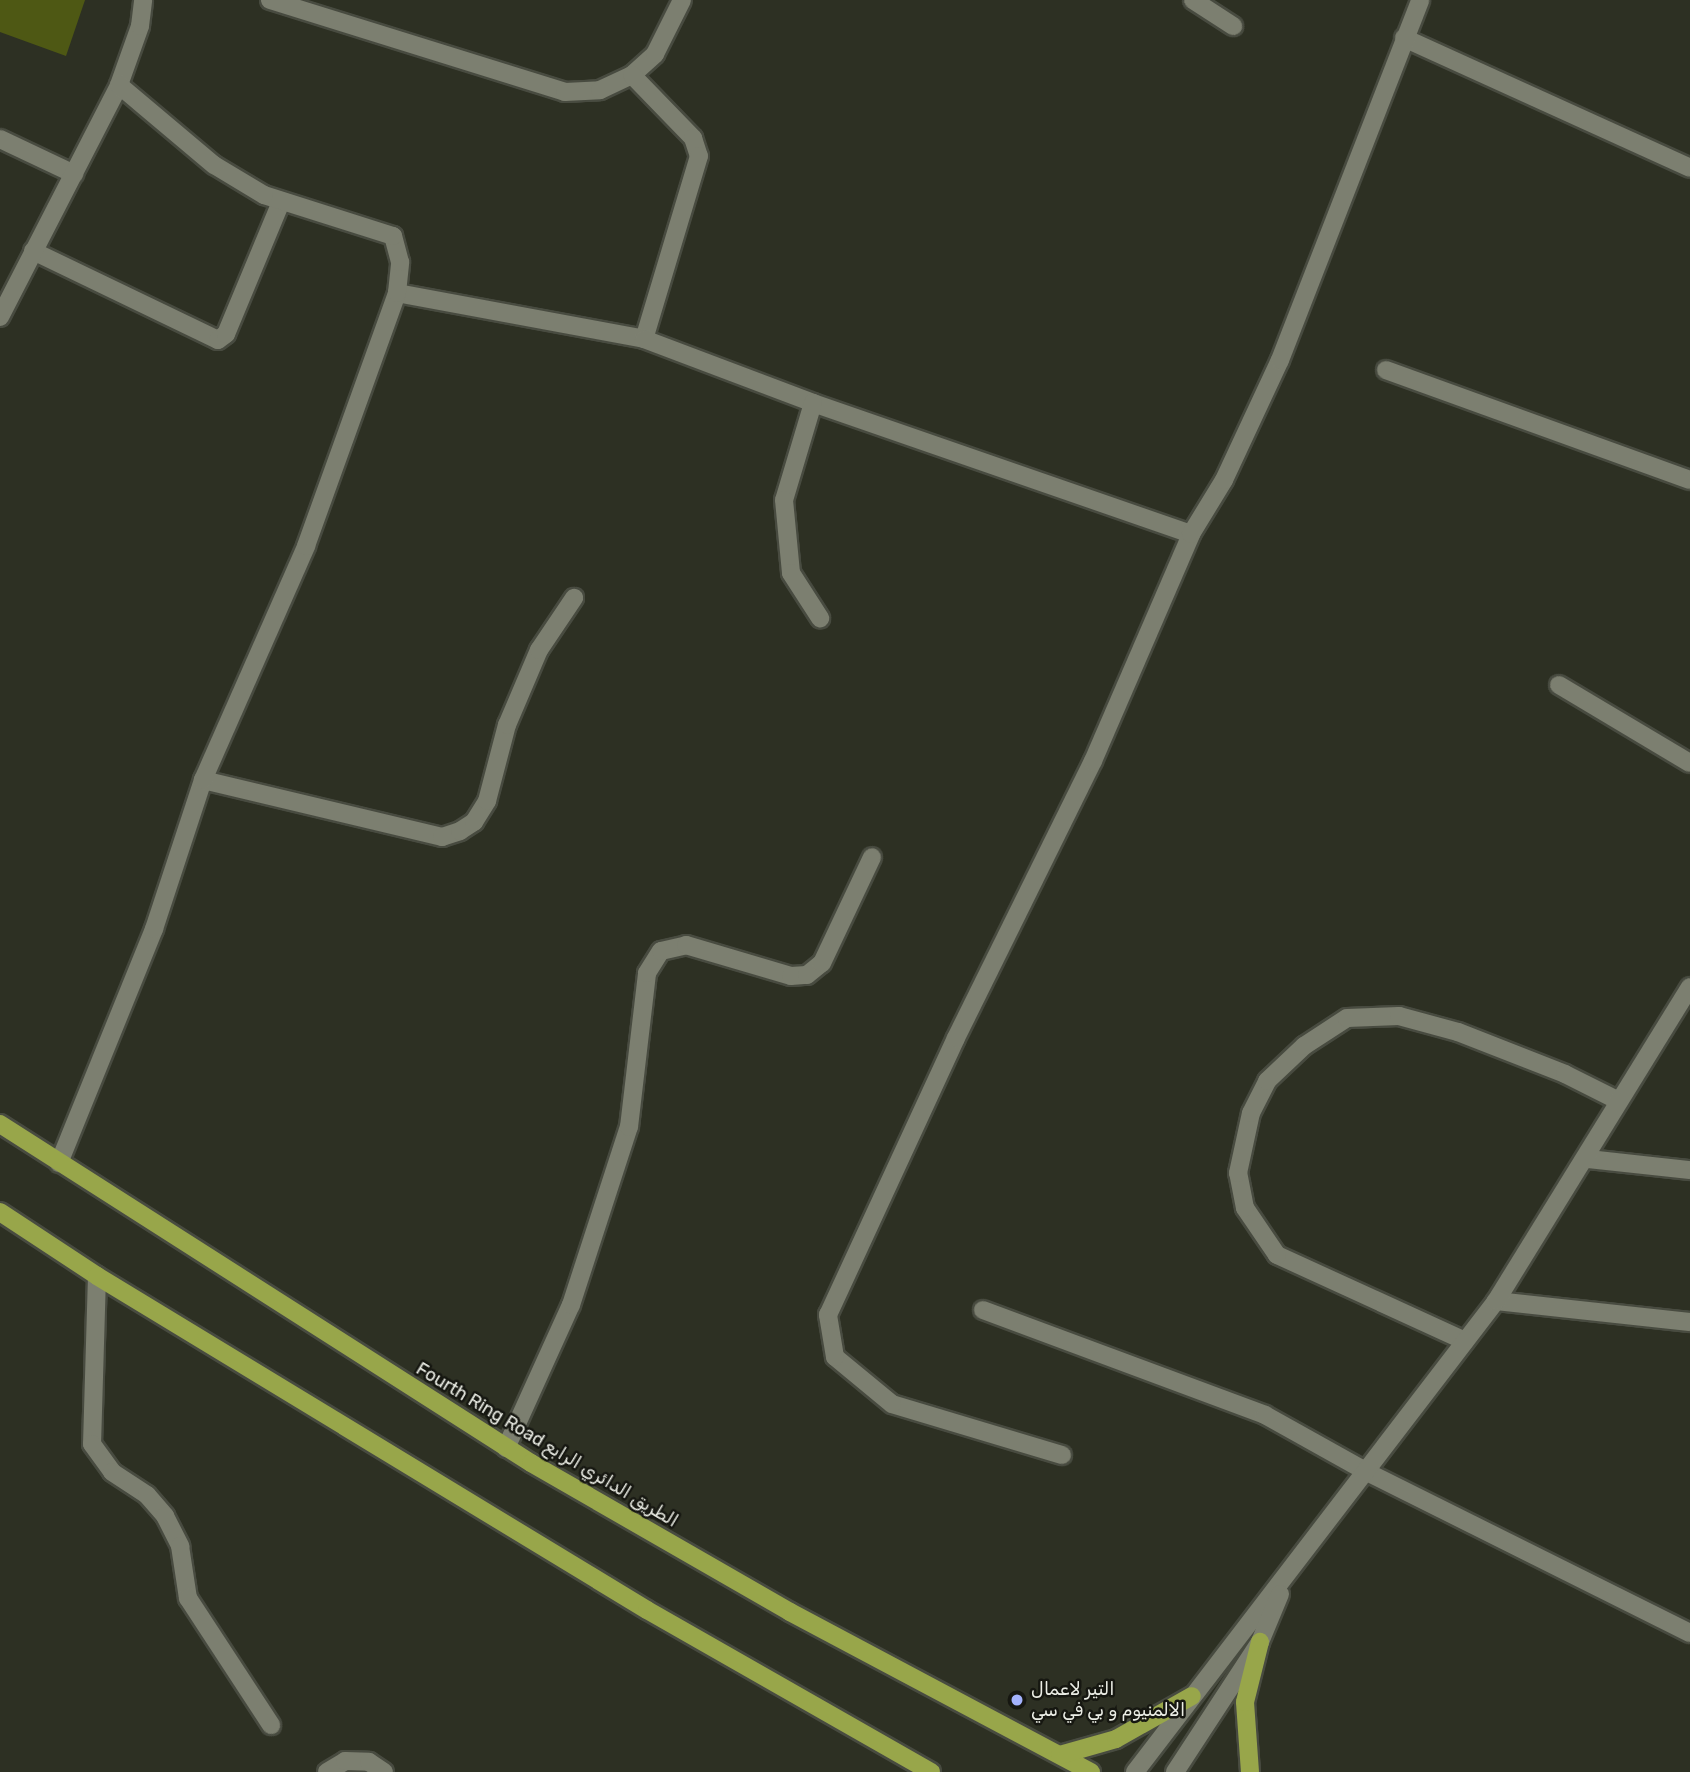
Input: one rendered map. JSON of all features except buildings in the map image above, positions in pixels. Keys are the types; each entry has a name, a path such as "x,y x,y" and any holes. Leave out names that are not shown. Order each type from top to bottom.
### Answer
{"main road":[{"name":"Fourth Ring Road الطريق الدائري الرابع","path":"0,1124 506,1448 790,1612 1091,1772"},
{"path":"0,1212 97,1276 635,1603 931,1772"},
{"path":"1250,1772 1245,1702 1260,1642"},
{"path":"1060,1755 1116,1739 1192,1696"}],"street":[{"path":"0,317 119,85 140,26 143,0"},
{"path":"270,0 565,92 600,90 632,75 655,54 682,0"},
{"path":"1193,0 1233,26"},
{"path":"1062,1455 892,1405 835,1357 828,1315 956,1038 1093,761 1191,534 1224,480 1280,360 1420,0"},
{"path":"1404,38 1690,168"},
{"path":"632,75 693,138 699,156 643,339"},
{"path":"59,1163 154,929 203,780 306,546 397,293 400,262 393,236 282,202 214,165 119,85"},
{"path":"0,139 74,174"},
{"path":"33,251 218,340 226,334 282,202"},
{"path":"397,293 643,339 813,403 1191,534"},
{"path":"1386,370 1690,481"},
{"path":"813,403 784,500 790,573 820,618"},
{"path":"203,780 442,837 460,831 474,822 487,801 508,725 539,650 574,598"},
{"path":"1559,685 1690,763"},
{"path":"506,1448 571,1305 629,1128 647,973 661,951 686,945 791,976 807,975 822,963 872,857"},
{"path":"1135,1772 1241,1629 1285,1581 1496,1301 1588,1159 1619,1101 1690,988"},
{"path":"1465,1341 1277,1255 1245,1208 1238,1173 1251,1113 1267,1082 1304,1046 1347,1018 1399,1016 1458,1031 1619,1101"},
{"path":"1588,1159 1690,1170"},
{"path":"97,1276 92,1444 112,1472 146,1494 165,1516 180,1546 188,1598 271,1725"},
{"path":"1496,1301 1690,1322"},
{"path":"983,1310 1265,1415 1367,1472 1690,1633"},
{"path":"1175,1772 1260,1642 1285,1581"},
{"path":"327,1772 345,1761 369,1762 384,1772"}],"place":[{"name":"التير لاعمال الالمنيوم و بي في سي","path":"1017,1700"}]}
